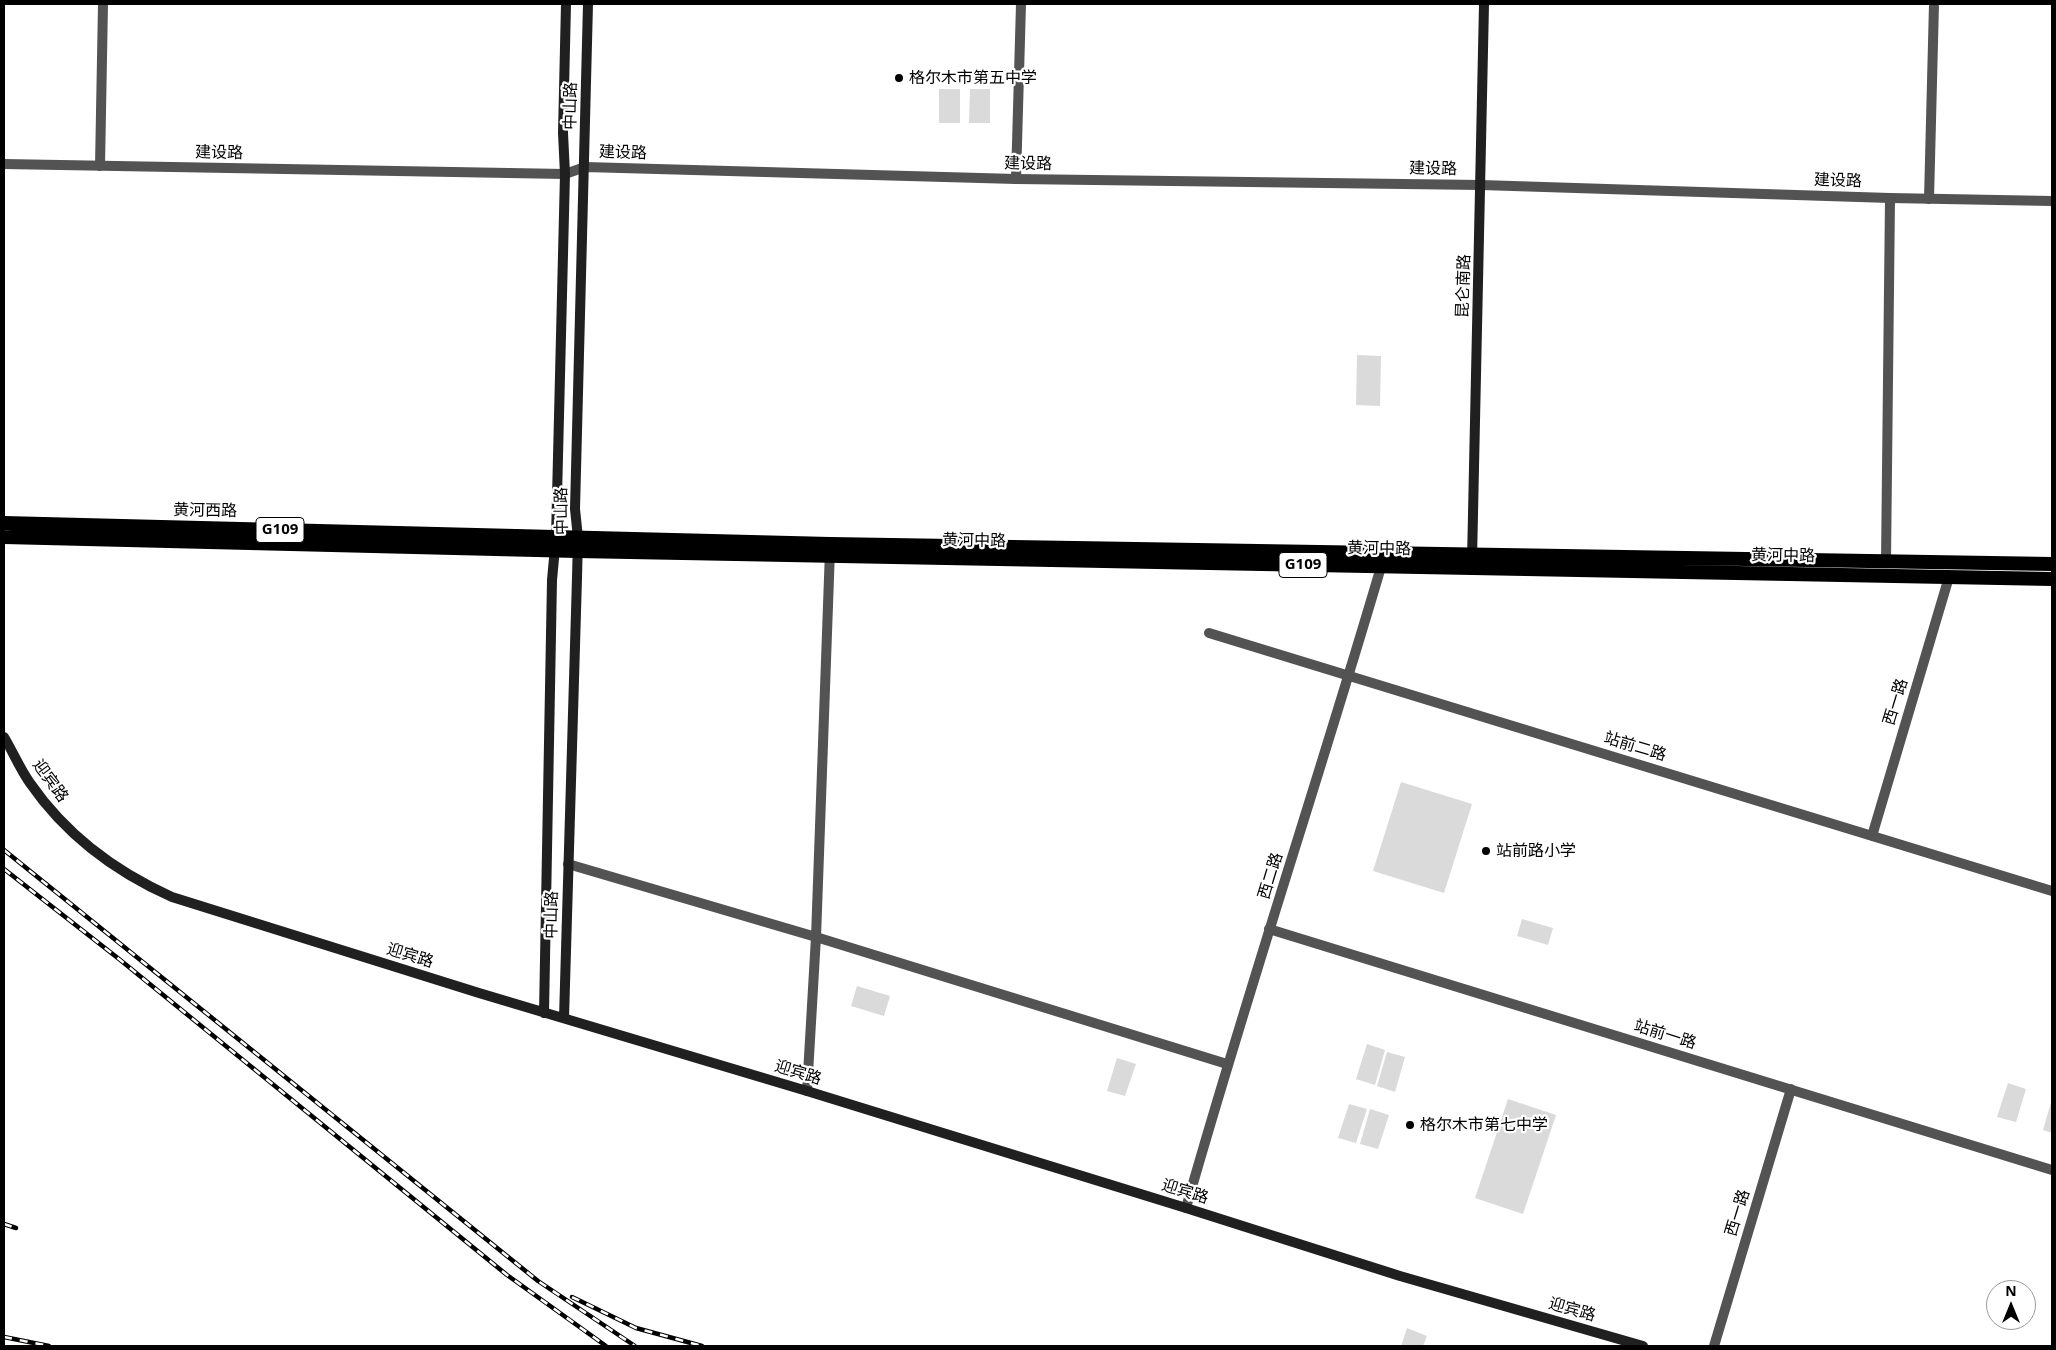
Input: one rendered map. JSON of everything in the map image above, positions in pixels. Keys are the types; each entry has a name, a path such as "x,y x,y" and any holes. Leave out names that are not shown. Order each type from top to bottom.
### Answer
{"highway":[{"name":"黄河西路","path":"4,523 555,543"},
{"name":"黄河西路","path":"4,537 555,543"},
{"name":"黄河中路","path":"555,543 1381,566 2052,579"},
{"name":"黄河中路","path":"830,550 1472,553 2052,564"}],"main road":[{"name":"中山路","path":"544,1013 566,174 563,132 566,4"},
{"name":"中山路","path":"564,1018 577,545 575,508 588,4"},
{"name":"昆仑南路","path":"1472,568 1484,4"},
{"name":"迎宾路","path":"4,737 30,783 48,807 91,849 116,868 146,885 202,908 544,1013 808,1091 1400,1276 1643,1346"}],"street":[{"path":"100,166 103,4"},
{"path":"1016,179 1022,4"},
{"path":"1929,199 1934,4"},
{"name":"建设路","path":"4,164 566,174 585,168 1016,179 1481,185 1890,198 2052,201"},
{"path":"1886,561 1890,198"},
{"path":"808,1091 816,937 830,550"},
{"name":"西二路","path":"1186,1208 1227,1064 1349,675 1381,566 1380,552"},
{"name":"西一路","path":"1872,836 1949,577"},
{"name":"站前二路","path":"1209,633 2052,891"},
{"path":"568,864 816,937 1227,1064"},
{"name":"站前一路","path":"1269,929 2052,1170"},
{"name":"西一路","path":"1714,1346 1792,1090"}],"shaded area":[{"path":"939,89 960,89 960,123 939,123"},
{"path":"970,89 990,89 990,123 969,123"},
{"path":"1357,355 1381,356 1380,406 1356,405"},
{"path":"1401,782 1472,804 1444,893 1373,871"},
{"path":"1522,919 1553,928 1548,945 1517,936"},
{"path":"857,986 890,996 884,1016 851,1006"},
{"path":"1367,1044 1385,1050 1375,1085 1356,1079"},
{"path":"1387,1052 1405,1057 1395,1092 1377,1086"},
{"path":"1117,1058 1136,1064 1125,1096 1107,1091"},
{"path":"2008,1083 2026,1089 2016,1122 1997,1117"},
{"path":"1508,1099 1556,1115 1523,1214 1475,1198"},
{"path":"2052,1099 2052,1133 2043,1130"},
{"path":"1349,1104 1367,1109 1356,1143 1338,1138"},
{"path":"1370,1109 1389,1115 1378,1149 1360,1144"},
{"path":"1407,1328 1427,1336 1423,1346 1401,1346"}],"railway":[{"path":"4,850 538,1281 635,1346"},
{"path":"4,869 119,959 507,1275 606,1346"},
{"path":"4,1224 16,1228"},
{"path":"572,1297 636,1328 702,1346"},
{"path":"4,1337 49,1346"}],"place":[{"name":"格尔木市第五中学","path":"899,78"},
{"name":"站前路小学","path":"1486,851"},
{"name":"格尔木市第七中学","path":"1410,1125"}]}
